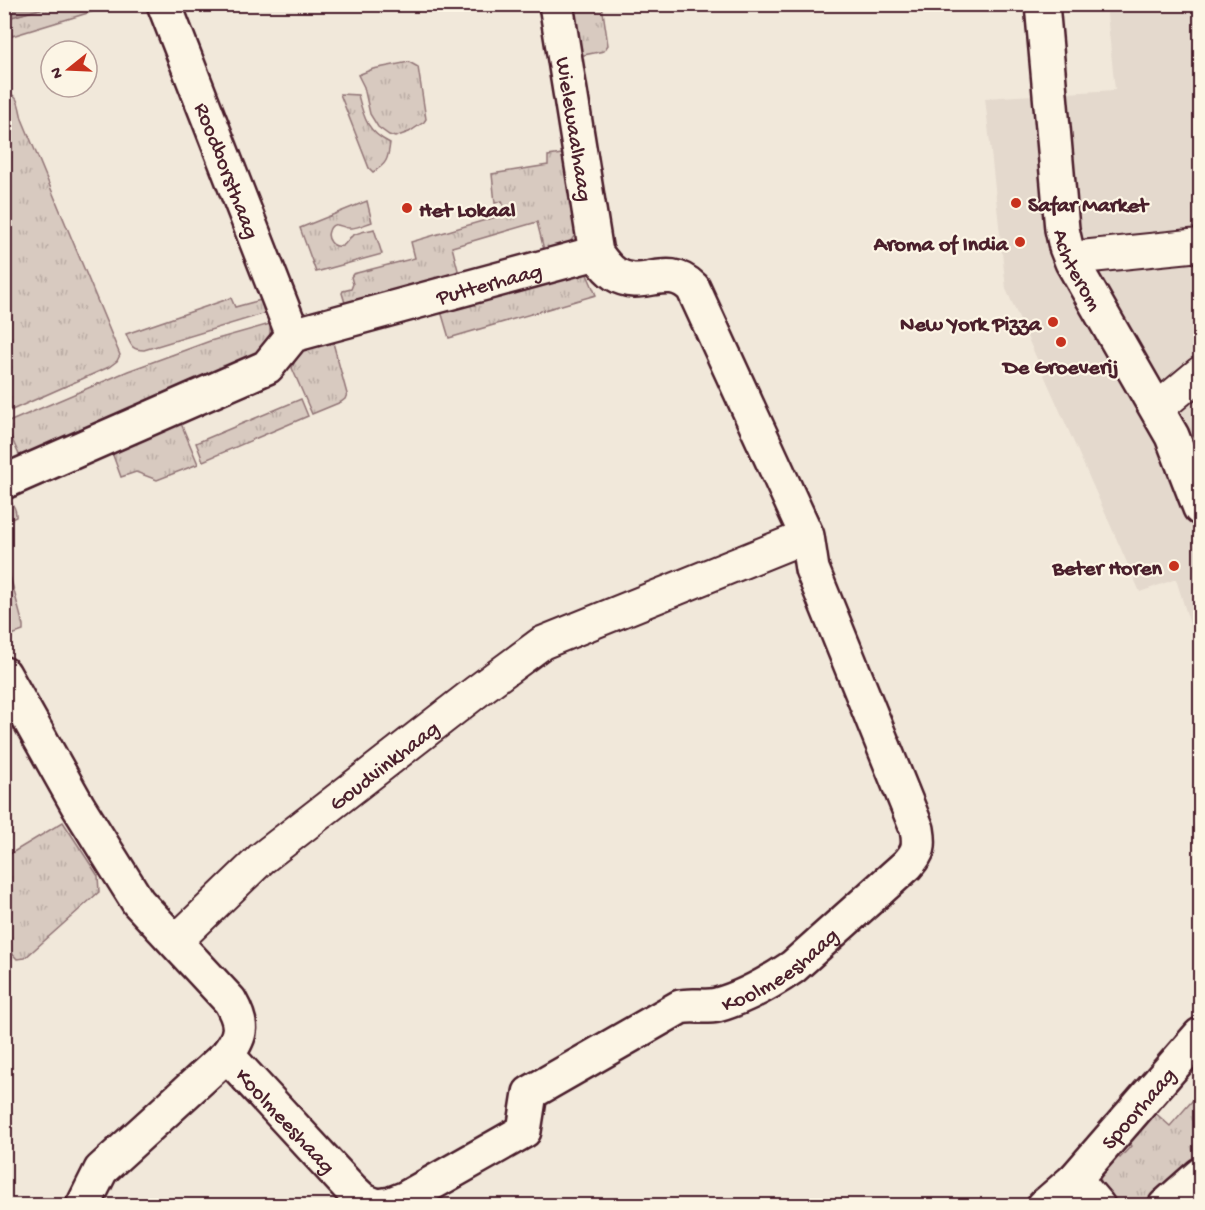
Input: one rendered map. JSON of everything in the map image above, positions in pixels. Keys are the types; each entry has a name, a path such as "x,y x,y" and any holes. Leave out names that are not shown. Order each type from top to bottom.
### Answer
{"street":[{"name":"Roodborsthaag","path":"164,4 293,335"},
{"name":"Wielewaalhaag","path":"556,4 596,253"},
{"name":"Achterom","path":"1042,4 1062,229 1066,247 1172,436 1200,508"},
{"path":"1071,258 1200,245"},
{"name":"Putterhaag","path":"293,335 596,253"},
{"path":"596,253 615,274 628,280 676,277 686,280 693,288 807,536"},
{"path":"4,482 267,367 293,335"},
{"path":"1157,409 1200,373"},
{"name":"Koolmeeshaag","path":"227,1055 364,1201 378,1206 391,1204 404,1199 524,1131 530,1093 680,1007 717,1005 733,999 782,974 797,963 914,858 919,840 917,830 812,569 807,536"},
{"name":"Goudvinkhaag","path":"175,942 261,859 542,643 807,536"},
{"path":"4,674 78,806 138,902 175,942"},
{"name":"Koolmeeshaag","path":"83,1206 101,1170 227,1055 236,1044 240,1030 238,1016 230,1001 175,942"},
{"name":"Spoorhaag","path":"1044,1206 1075,1179 1200,1035"},
{"path":"1165,1206 1200,1175"},
{"path":"1075,1179 1098,1206"}],"shaded area":[{"path":"1106,5 1200,5 1200,657 1176,579 1140,592 1006,289 985,98 1115,90"}],"green space":[{"path":"54,5 114,5 12,36 7,18"},
{"path":"565,5 602,5 608,45 604,51 573,57"},
{"path":"409,62 418,67 426,119 409,132 395,137 378,127 370,114 364,87 358,75 373,69"},
{"path":"5,93 13,95 18,102 22,119 120,355 117,361 109,367 5,413"},
{"path":"340,94 358,95 362,111 371,129 390,143 386,160 373,172 369,168"},
{"path":"569,153 577,231 565,246 547,254 537,222 452,247 458,270 454,276 346,306 342,293 351,289 353,274 415,258 411,242 506,214 502,201 495,203 492,174 548,165 548,156"},
{"path":"367,201 372,222 352,228 333,225 328,237 333,244 342,246 350,237 374,229 382,254 316,272 300,228"},
{"path":"586,272 596,295 449,338 441,311"},
{"path":"231,298 235,307 261,300 266,313 144,350 134,348 126,334"},
{"path":"270,324 270,338 258,355 21,459 11,437 5,439 4,424 128,371 210,341"},
{"path":"332,339 347,394 341,402 312,414 292,368 300,349"},
{"path":"301,399 308,416 203,461 196,443"},
{"path":"180,421 198,464 157,480 136,472 121,477 111,450"},
{"path":"7,496 15,508 16,517 5,522 5,497"},
{"path":"4,553 23,625 23,631 9,636 5,617"},
{"path":"63,822 98,876 99,892 25,958 17,959 5,946 5,857"},
{"path":"1200,1092 1200,1154 1142,1204 1116,1205 1104,1192 1100,1179 1103,1166 1111,1150 1120,1158 1131,1146 1122,1137 1152,1110 1170,1126"}],"water":[{"path":"5,4 54,4 54,5 5,19"}],"place":[{"name":"Safar Market","path":"1016,203"},
{"name":"Het Lokaal","path":"407,208"},
{"name":"Aroma of India","path":"1020,242"},
{"name":"New York Pizza","path":"1053,322"},
{"name":"De Groeverij","path":"1061,342"},
{"name":"Beter Horen","path":"1174,566"}]}
